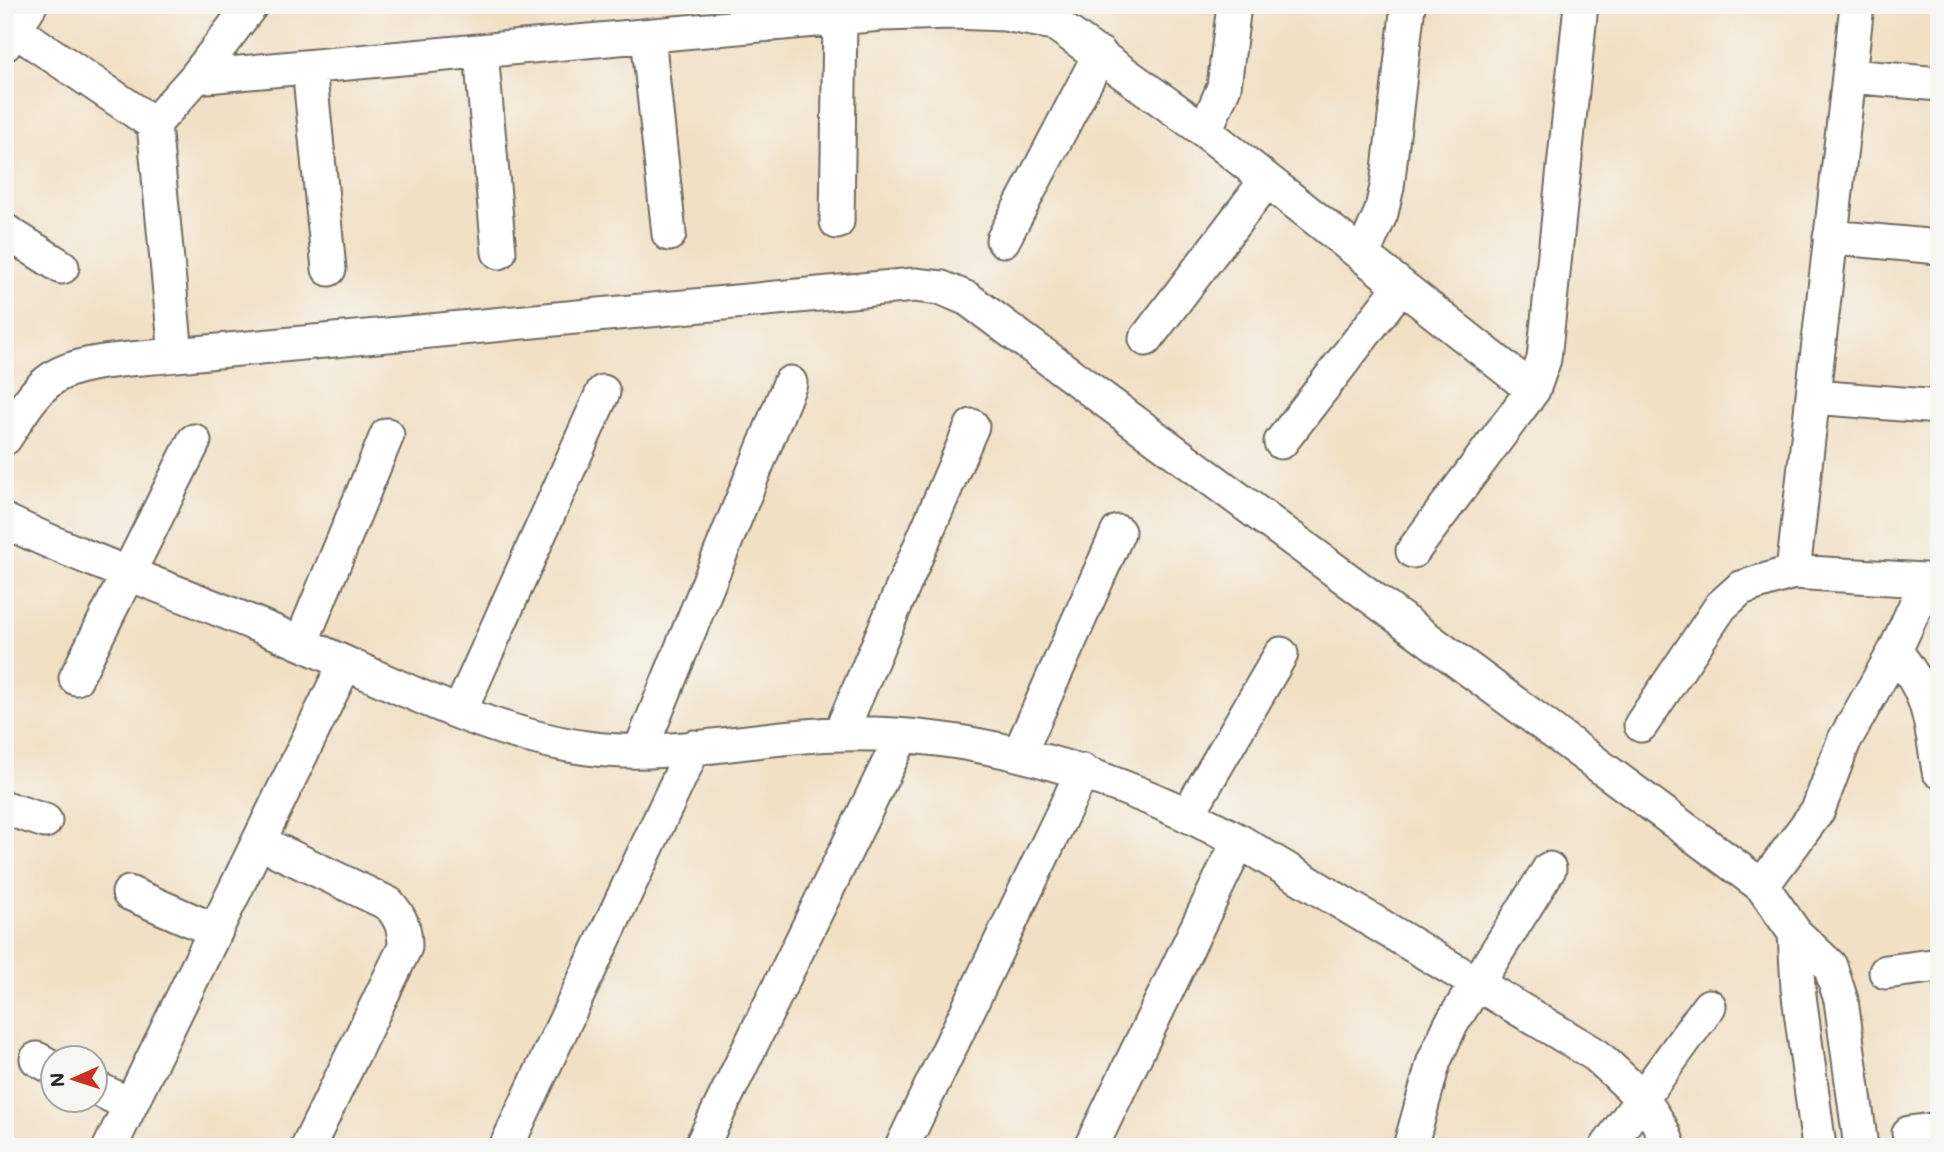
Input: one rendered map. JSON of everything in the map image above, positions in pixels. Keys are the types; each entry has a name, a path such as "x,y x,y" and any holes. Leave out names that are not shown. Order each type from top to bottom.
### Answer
{"street":[{"path":"176,355 154,124 196,77 251,5"},
{"path":"1205,131 1224,87 1234,5"},
{"path":"1363,254 1381,213 1387,187 1408,5"},
{"path":"1413,551 1533,390 1544,359 1581,5"},
{"path":"1793,572 1857,5"},
{"path":"196,77 648,36 697,18 840,18 882,10 1004,15 1055,14 1100,54 1205,131 1533,390"},
{"path":"837,222 840,18"},
{"path":"17,26 154,124"},
{"path":"648,36 668,234"},
{"path":"481,52 499,253"},
{"path":"1003,240 1100,54"},
{"path":"309,67 329,269"},
{"path":"1850,76 1939,84"},
{"path":"1146,339 1266,181"},
{"path":"5,231 62,267"},
{"path":"1830,237 1939,247"},
{"path":"1281,442 1401,286"},
{"path":"5,438 31,400 53,378 76,368 176,355 900,287 942,288 968,299 1762,886 1796,933 1830,966 1842,1000 1861,1147"},
{"path":"640,751 790,383"},
{"path":"460,711 603,392"},
{"path":"1814,397 1939,407"},
{"path":"840,734 972,425"},
{"path":"301,643 387,435"},
{"path":"76,678 194,441"},
{"path":"5,521 128,574 301,643 345,664 532,737 589,748 640,751 840,734 902,736 1020,752 1083,771 1188,814 1239,841 1412,942 1596,1055 1642,1097 1664,1133 1669,1147"},
{"path":"1020,752 1118,531"},
{"path":"1641,725 1721,607 1741,588 1793,572 1933,580 1844,741 1818,810 1762,886"},
{"path":"1895,651 1913,673 1926,698 1939,771"},
{"path":"1188,814 1281,654"},
{"path":"110,1147 345,664"},
{"path":"701,1147 902,736"},
{"path":"506,1147 694,747"},
{"path":"902,1147 1083,771"},
{"path":"5,808 45,821"},
{"path":"1091,1147 1239,841"},
{"path":"259,842 389,904 399,916 405,931 405,947 308,1147"},
{"path":"1410,1147 1434,1061 1475,983 1549,869"},
{"path":"129,893 216,931"},
{"path":"1796,933 1798,988 1819,1147"},
{"path":"1886,972 1939,965"},
{"path":"1607,1147 1709,1006"},
{"path":"108,1094 130,1105"}]}
